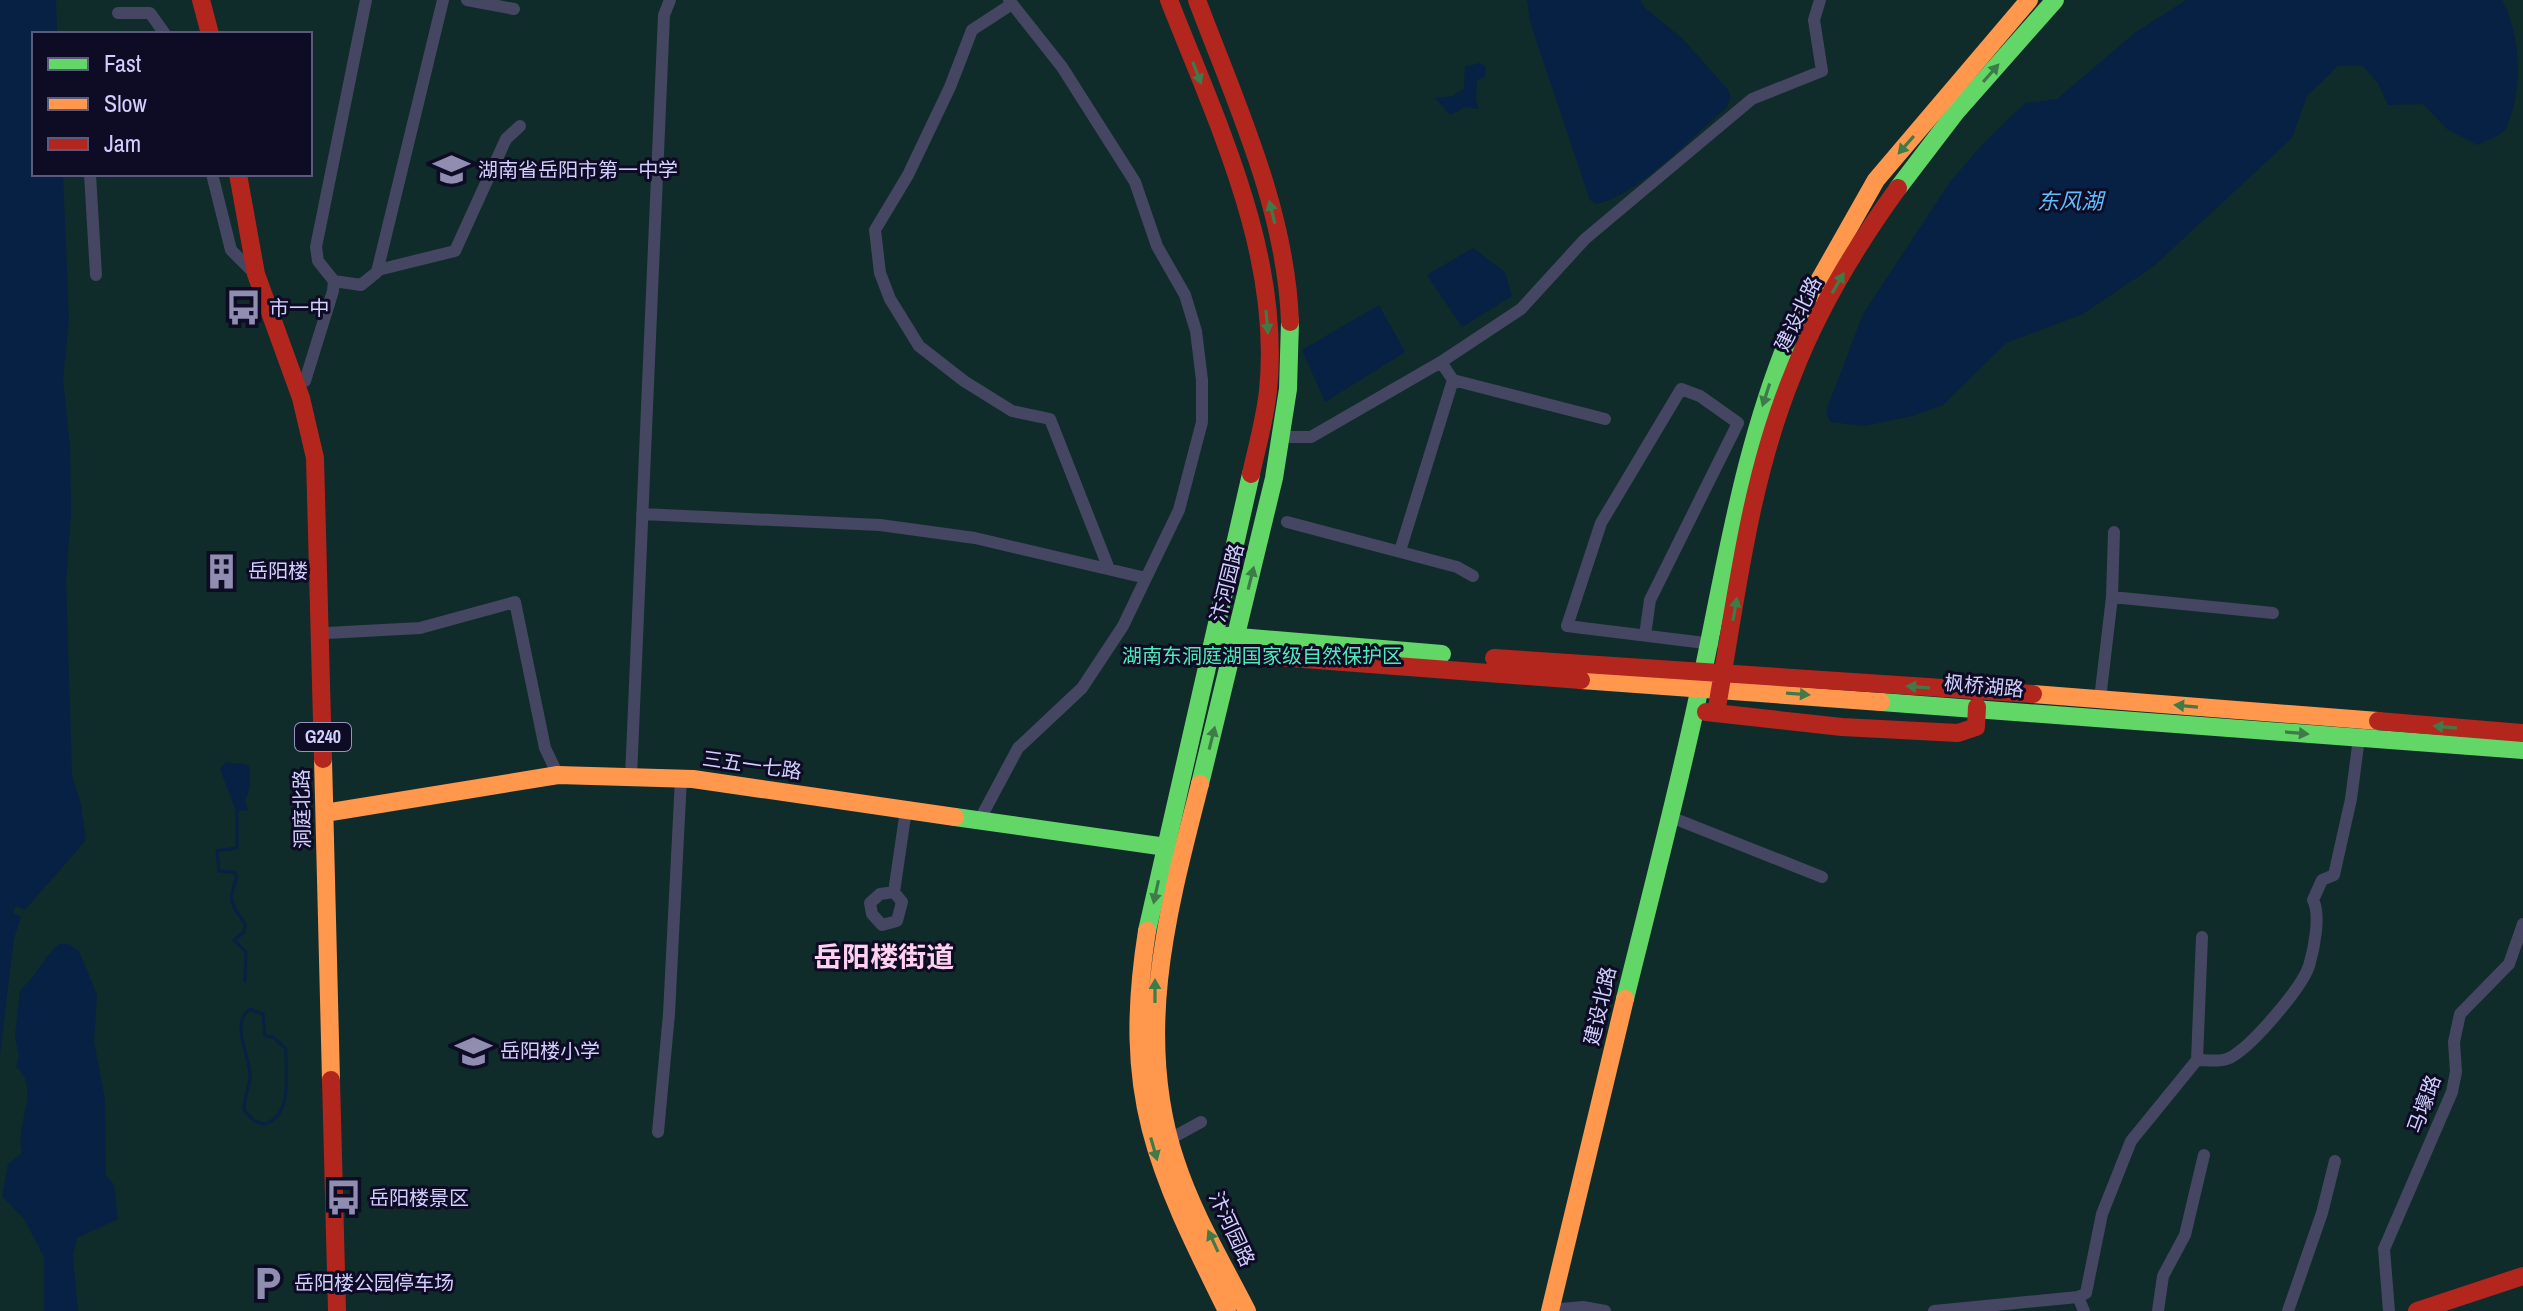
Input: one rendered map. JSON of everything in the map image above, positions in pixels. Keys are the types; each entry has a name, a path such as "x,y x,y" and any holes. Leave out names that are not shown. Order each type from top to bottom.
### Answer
{"main road":[{"path":"198,0 203,32"},
{"path":"198,0 209,32"},
{"name":"汴河园路","path":"1169,0 1246,205 1265,291 1268,336 1268,391 1166,847 1139,981 1136,1029 1140,1087 1151,1144 1164,1183 1227,1311"},
{"name":"汴河园路","path":"1197,0 1268,193 1283,253 1292,378 1284,437 1166,917 1155,976 1159,1096 1176,1162 1247,1311"},
{"name":"建设北路","path":"1550,1311 1695,711 1749,450 1772,376 1804,303 1876,180 2029,0"},
{"name":"建设北路","path":"1716,713 1766,463 1810,332 1895,191 1944,126 2055,0"},
{"name":"洞庭北路","path":"238,176 266,308 303,397 317,480 337,1311"},
{"name":"洞庭北路","path":"246,176 279,313 305,381 322,480 344,1311"},
{"path":"1212,644 1442,661"},
{"name":"枫桥湖路","path":"1442,661 1977,707 2080,707 2100,699 2523,733"},
{"name":"枫桥湖路","path":"1442,661 2080,707 2359,738 2523,750"},
{"path":"1695,711 1842,727 1958,733 1976,727 1977,707"},
{"path":"1181,781 1190,773 1199,776 1200,786"},
{"name":"三五一七路","path":"331,812 558,775 681,778 1166,847"},
{"path":"2417,1311 2523,1276"}],"street":[{"path":"366,0 318,232 318,261 334,281 361,285 378,270 455,251 506,139 520,126"},
{"path":"378,270 443,0"},
{"path":"467,0 514,9"},
{"path":"631,777 664,15 670,0"},
{"path":"1284,437 1311,437 1441,362 1521,309 1585,239 1752,99 1822,71 1814,20 1820,0"},
{"path":"979,821 1018,748 1082,688 1123,626 1179,510 1202,422 1196,331 1185,295 1157,246 1135,182 1062,67 1010,2 972,30 908,175 875,230 880,273 890,299 919,346 964,381 1012,411 1050,419 1109,569"},
{"path":"118,13 150,13 164,32"},
{"path":"90,176 96,275"},
{"path":"212,176 231,250 257,276"},
{"path":"305,381 334,281"},
{"path":"1441,362 1453,380 1605,419"},
{"path":"1400,551 1453,380"},
{"path":"1645,635 1650,600 1738,423 1700,396 1681,389 1601,523 1567,626 1728,646"},
{"path":"642,514 880,525 975,538 1146,578"},
{"path":"1287,522 1457,567 1473,576"},
{"path":"2100,699 2112,597 2114,532"},
{"path":"2112,597 2273,613"},
{"path":"327,633 420,628 515,602 545,748 558,775"},
{"path":"2197,1060 2233,1057 2296,989 2309,966 2318,910 2313,900 2322,880 2334,875 2351,799 2359,738"},
{"path":"658,1132 669,1014 681,778"},
{"path":"894,892 906,810"},
{"path":"1668,816 1822,877"},
{"name":"马壕路","path":"2389,1311 2384,1249 2452,1092 2456,1072 2454,1042 2460,1014 2509,964 2523,924"},
{"path":"1934,1311 2078,1297 2086,1293 2102,1214 2131,1141 2197,1060 2202,937"},
{"path":"1170,1139 1201,1122"},
{"path":"2158,1311 2163,1276 2185,1235 2204,1155"},
{"path":"2288,1311 2322,1213 2335,1161"},
{"path":"2078,1297 2084,1311"},
{"path":"1550,1311 1583,1307 1605,1311"}],"green space":[{"name":"湖南东洞庭湖国家级自然保护区","path":"0,0 2523,0 2523,1311 0,1311"}],"water":[{"path":"0,0 56,0 57,32 32,32 32,176 63,176 69,320 63,379 70,448 71,513 66,582 72,776 81,804 86,840 25,910 16,906 13,913 21,917 14,938 0,1054"},
{"path":"1527,0 1641,0 1644,7 1684,40 1728,90 1731,97 1727,107 1646,178 1612,199 1596,204 1590,200 1530,22"},
{"name":"东风湖","path":"2186,0 2502,0 2513,31 2518,66 2511,116 2505,130 2477,145 2447,129 2423,104 2388,105 2378,83 2363,66 2338,66 2307,96 2292,138 2154,266 2083,314 2006,343 1943,405 1912,416 1865,426 1830,422 1826,411 1863,314 1950,182 2025,103 2057,99 2136,32"},
{"path":"1480,63 1486,67 1485,76 1477,81 1479,109 1466,107 1450,115 1435,98 1453,96 1464,89 1465,67"},
{"path":"1473,248 1505,272 1512,296 1462,327 1427,275"},
{"path":"1379,305 1405,352 1325,402 1302,350"},
{"path":"226,762 248,765 250,783 245,800 248,810 236,811 220,769"},
{"path":"59,944 68,944 79,951 97,995 94,1042 105,1099 106,1175 114,1185 118,1219 77,1238 73,1256 78,1311 44,1311 44,1257 24,1219 2,1196 8,1164 22,1153 21,1131 27,1096 27,1085 16,1067 19,1057 15,1037 20,990"}],"waterway":[{"path":"237,811 237,848 217,851 219,871 234,872 237,876 232,902 245,924 244,932 234,940 246,952 245,981"},
{"path":"250,1009 263,1014 265,1036 273,1037 286,1049 284,1103 274,1119 264,1124 254,1121 244,1110 250,1077 241,1023 250,1009"}],"traffic: fast":[{"path":"1898,188 1956,112 2055,0"},
{"path":"1200,784 1274,478 1288,389 1290,322"},
{"path":"1625,999 1687,746 1747,465 1776,370 1795,323"},
{"path":"1147,931 1251,474"},
{"path":"1227,636 1442,654"},
{"path":"1881,702 2523,750"},
{"path":"955,817 1166,847"}],"traffic: slow":[{"path":"1795,323 1876,180 2029,0"},
{"path":"1581,680 1881,702"},
{"path":"2033,694 2378,721"},
{"path":"323,759 331,1080"},
{"path":"331,812 558,775 693,779 955,817"},
{"path":"1200,784 1167,925 1156,1020 1157,1067 1163,1114 1183,1181 1208,1238 1247,1311"},
{"path":"1147,931 1140,989 1139,1039 1142,1086 1151,1129 1181,1214 1227,1311"},
{"path":"1550,1311 1625,999"}],"traffic: jam":[{"path":"201,0 209,32"},
{"path":"1169,0 1242,191 1265,290 1270,340 1268,391 1251,474"},
{"path":"1197,0 1243,118 1269,198 1286,280 1290,322"},
{"path":"238,176 256,274 301,398 315,458 323,759"},
{"path":"1716,713 1746,541 1765,456 1778,415 1803,349 1827,301 1853,255 1898,188"},
{"path":"1223,653 1581,680"},
{"path":"1494,658 2033,694"},
{"path":"1706,712 1842,727 1958,733 1976,727 1977,707"},
{"path":"2378,721 2523,733"},
{"path":"331,1080 337,1311"},
{"path":"2417,1311 2523,1276"}],"place":[{"name":"湖南省岳阳市第一中学","path":"452,170"},
{"name":"市一中","path":"243,308"},
{"name":"岳阳楼","path":"222,571"},
{"name":"岳阳楼小学","path":"474,1051"},
{"name":"岳阳楼景区","path":"343,1198"},
{"name":"岳阳楼公园停车场","path":"268,1283"}],"district":[{"name":"岳阳楼街道","path":"884,957"}]}
